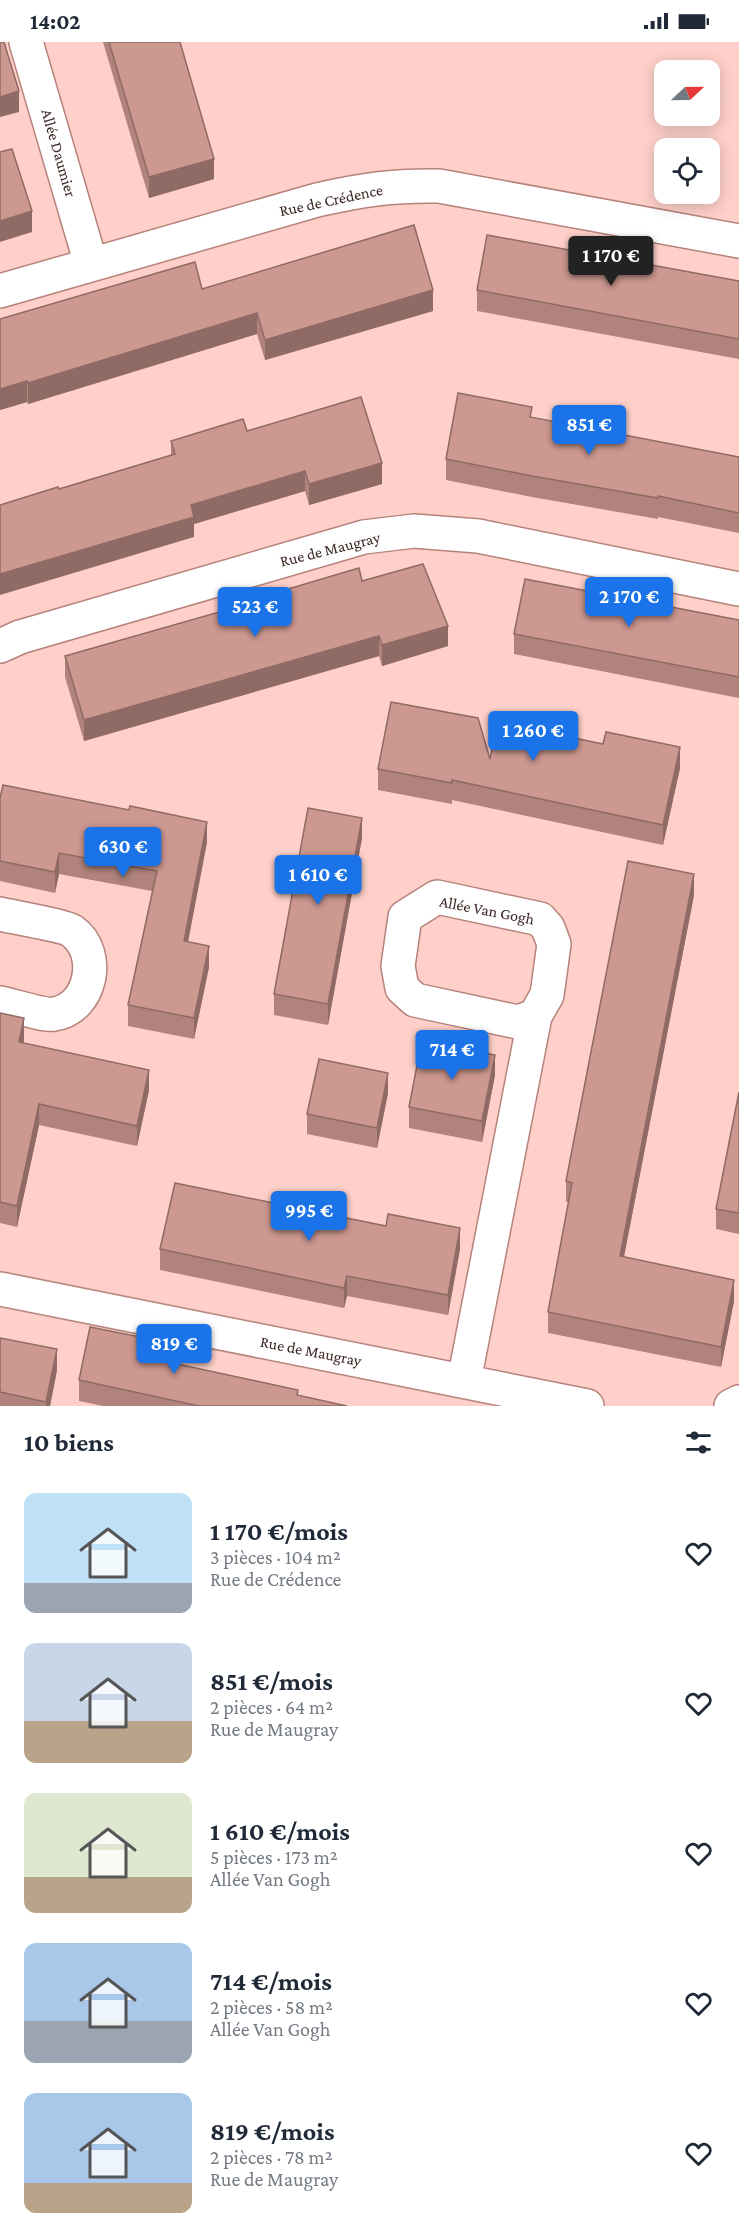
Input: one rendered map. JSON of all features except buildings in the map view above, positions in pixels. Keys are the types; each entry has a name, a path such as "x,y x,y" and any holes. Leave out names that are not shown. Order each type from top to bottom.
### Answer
{"street":[{"name":"Allée Daumier","path":"26,42 91,264"},
{"name":"Rue de Crédence","path":"0,291 317,200 401,185 439,186 739,241"},
{"name":"Rue de Maugray","path":"0,646 20,637 364,537 414,531 478,536 739,589"},
{"name":"Allée Van Gogh","path":"464,1381 535,1016 547,996 554,944 548,928 540,919 437,897 405,917 398,966 402,988 415,1000 518,1022 535,1016"},
{"path":"0,914 72,931 84,946 91,960 84,995 72,1008 53,1015 0,1003"},
{"name":"Rue de Maugray","path":"0,1290 586,1406"},
{"path":"731,1406 739,1402"}]}
